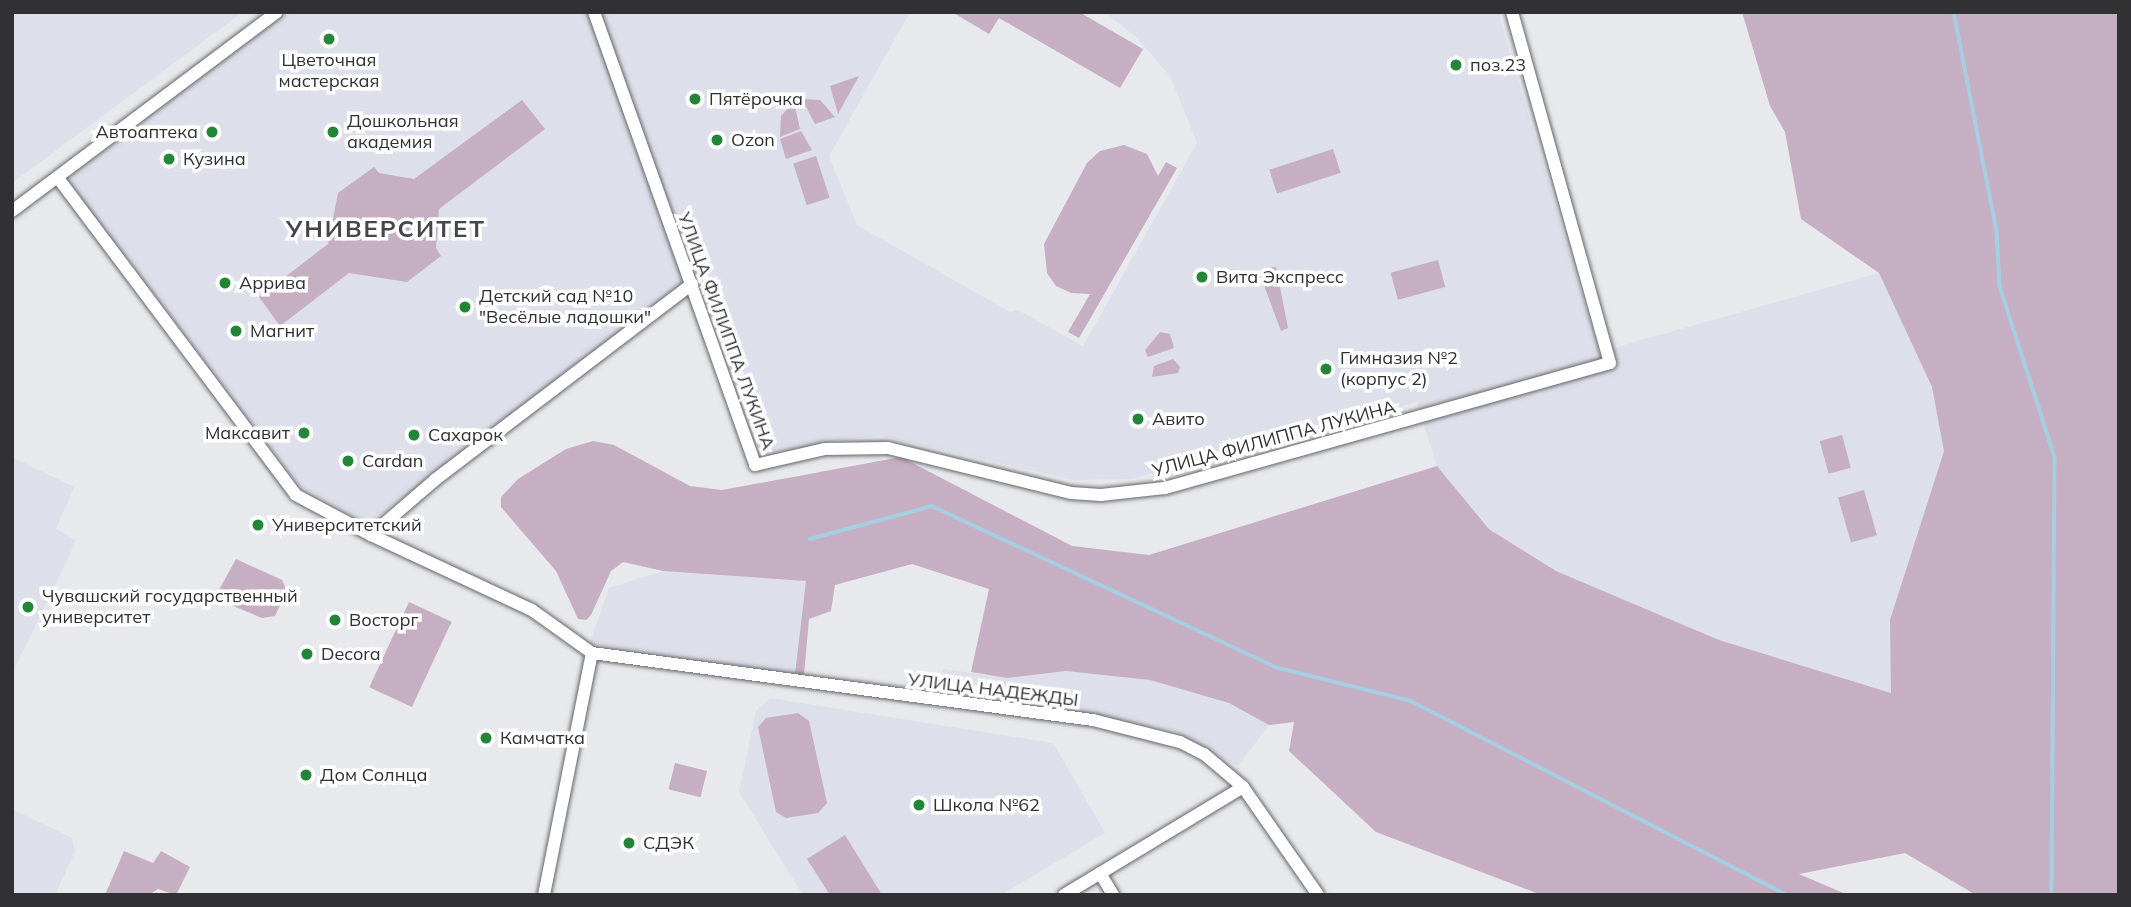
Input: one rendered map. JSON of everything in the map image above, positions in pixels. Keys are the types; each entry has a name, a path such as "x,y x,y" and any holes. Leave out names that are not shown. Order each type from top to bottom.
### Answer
{"street":[{"path":"12,211 277,12"},
{"name":"УЛИЦА ФИЛИППА ЛУКИНА","path":"594,12 755,465 825,449 888,448 1081,494 1166,488 1611,363 1512,12"},
{"path":"58,178 286,486 370,536 532,610 593,653 544,895"},
{"path":"370,536 436,479 692,284"},
{"name":"УЛИЦА НАДЕЖДЫ","path":"593,653 1130,727 1204,754 1243,787 1318,895"},
{"path":"1064,895 1243,787"},
{"path":"1100,873 1112,895"}],"shaded area":[{"path":"13,12 243,12 12,183"},
{"name":"Гимназия №2 (корпус 2)","path":"287,12 910,12 829,156 857,225 1010,312 1018,310 1083,346 1197,143 1170,76 1136,37 1105,12 1498,12 1599,352 1879,273 1932,386 1944,451 1890,620 1892,693 1719,640 1556,571 1490,529 1437,466 1417,402 1131,479 1074,480 881,436 829,441 773,456 751,443 698,281 370,522 363,522 298,485 127,258 120,262 71,187 72,173"},
{"path":"952,12 1079,12 1143,49 1120,88 999,18 989,34"},
{"path":"1742,12 2119,12 2119,895 1976,895 1905,853 1799,874 1848,895 1542,895 1376,832 1289,751 1294,722 1269,725 1229,703 1150,680 1066,671 1007,678 971,672 989,589 912,564 835,585 831,611 809,619 804,675 795,674 806,581 663,571 623,562 611,571 591,615 586,620 578,619 556,571 501,507 501,497 518,479 566,449 593,441 614,445 690,486 722,490 901,457 1072,546 1149,555 1437,466 1489,529 1556,571 1719,640 1891,693 1890,620 1944,451 1932,387 1879,273 1801,219 1785,132 1770,106"},
{"path":"859,76 838,114 830,86"},
{"path":"802,99 820,100 835,117 815,124"},
{"path":"522,100 545,129 439,209 436,248 441,256 407,282 349,273 280,326 259,297 328,244 338,193 374,167 379,173 414,179"},
{"path":"794,102 800,129 780,137 781,116"},
{"path":"801,131 812,150 786,159 780,139"},
{"path":"1124,145 1147,154 1158,176 1166,162 1177,168 1079,338 1068,332 1090,294 1071,293 1056,286 1047,273 1044,244 1087,163 1100,151"},
{"path":"1333,149 1341,173 1277,193 1269,170"},
{"path":"816,156 830,198 807,205 793,163"},
{"path":"1438,260 1445,287 1398,300 1391,273"},
{"path":"1276,267 1288,328 1281,331 1265,288 1265,268"},
{"path":"1160,332 1170,334 1174,348 1148,357 1145,350"},
{"path":"1173,359 1180,367 1178,373 1152,377 1154,366"},
{"path":"1842,435 1851,468 1829,474 1820,441"},
{"name":"Чувашский государственный университет","path":"12,457 74,487 56,529 76,541 12,674"},
{"path":"1864,490 1877,535 1851,543 1838,497"},
{"path":"236,559 282,580 287,591 275,616 262,618 219,600 219,590"},
{"path":"663,571 807,581 795,674 590,643 609,588"},
{"path":"409,602 452,622 412,707 369,687"},
{"path":"943,669 1007,678 1066,671 1150,680 1229,703 1269,725 1238,766 1173,730 1087,714 937,696"},
{"name":"Школа №62","path":"770,698 1053,743 1105,833 1001,895 803,895 739,792 756,711"},
{"path":"798,713 809,721 827,803 818,813 786,818 776,812 758,727 766,718"},
{"path":"675,763 707,771 700,797 668,789"},
{"path":"12,809 72,838 75,852 55,895 12,895"},
{"path":"845,835 882,895 830,895 807,859"},
{"path":"124,851 153,863 161,851 190,867 176,895 158,889 149,895 105,895"}],"waterway":[{"path":"1954,12 1997,232 2000,286 2055,457 2052,895"},
{"path":"810,539 932,506 1275,667 1411,701 1787,895"}],"place":[{"name":"Цветочная мастерская","path":"329,39"},
{"name":"поз.23","path":"1456,65"},
{"name":"Пятёрочка","path":"695,99"},
{"name":"Автоаптека","path":"212,132"},
{"name":"Дошкольная академия","path":"333,132"},
{"name":"Ozon","path":"717,140"},
{"name":"Кузина","path":"169,159"},
{"name":"Вита Экспресс","path":"1202,277"},
{"name":"Аррива","path":"225,283"},
{"name":"Детский сад №10 \"Весёлые ладошки\"","path":"465,307"},
{"name":"Магнит","path":"236,331"},
{"name":"Гимназия №2 (корпус 2)","path":"1326,369"},
{"name":"Авито","path":"1138,419"},
{"name":"Максавит","path":"304,433"},
{"name":"Сахарок","path":"414,435"},
{"name":"Cardan","path":"348,461"},
{"name":"Университетский","path":"258,525"},
{"name":"Чувашский государственный университет","path":"28,607"},
{"name":"Восторг","path":"335,620"},
{"name":"Decora","path":"307,654"},
{"name":"Камчатка","path":"486,738"},
{"name":"Дом Солнца","path":"306,775"},
{"name":"Школа №62","path":"919,805"},
{"name":"СДЭК","path":"629,843"}],"district":[{"name":"УНИВЕРСИТЕТ","path":"386,229"}]}
